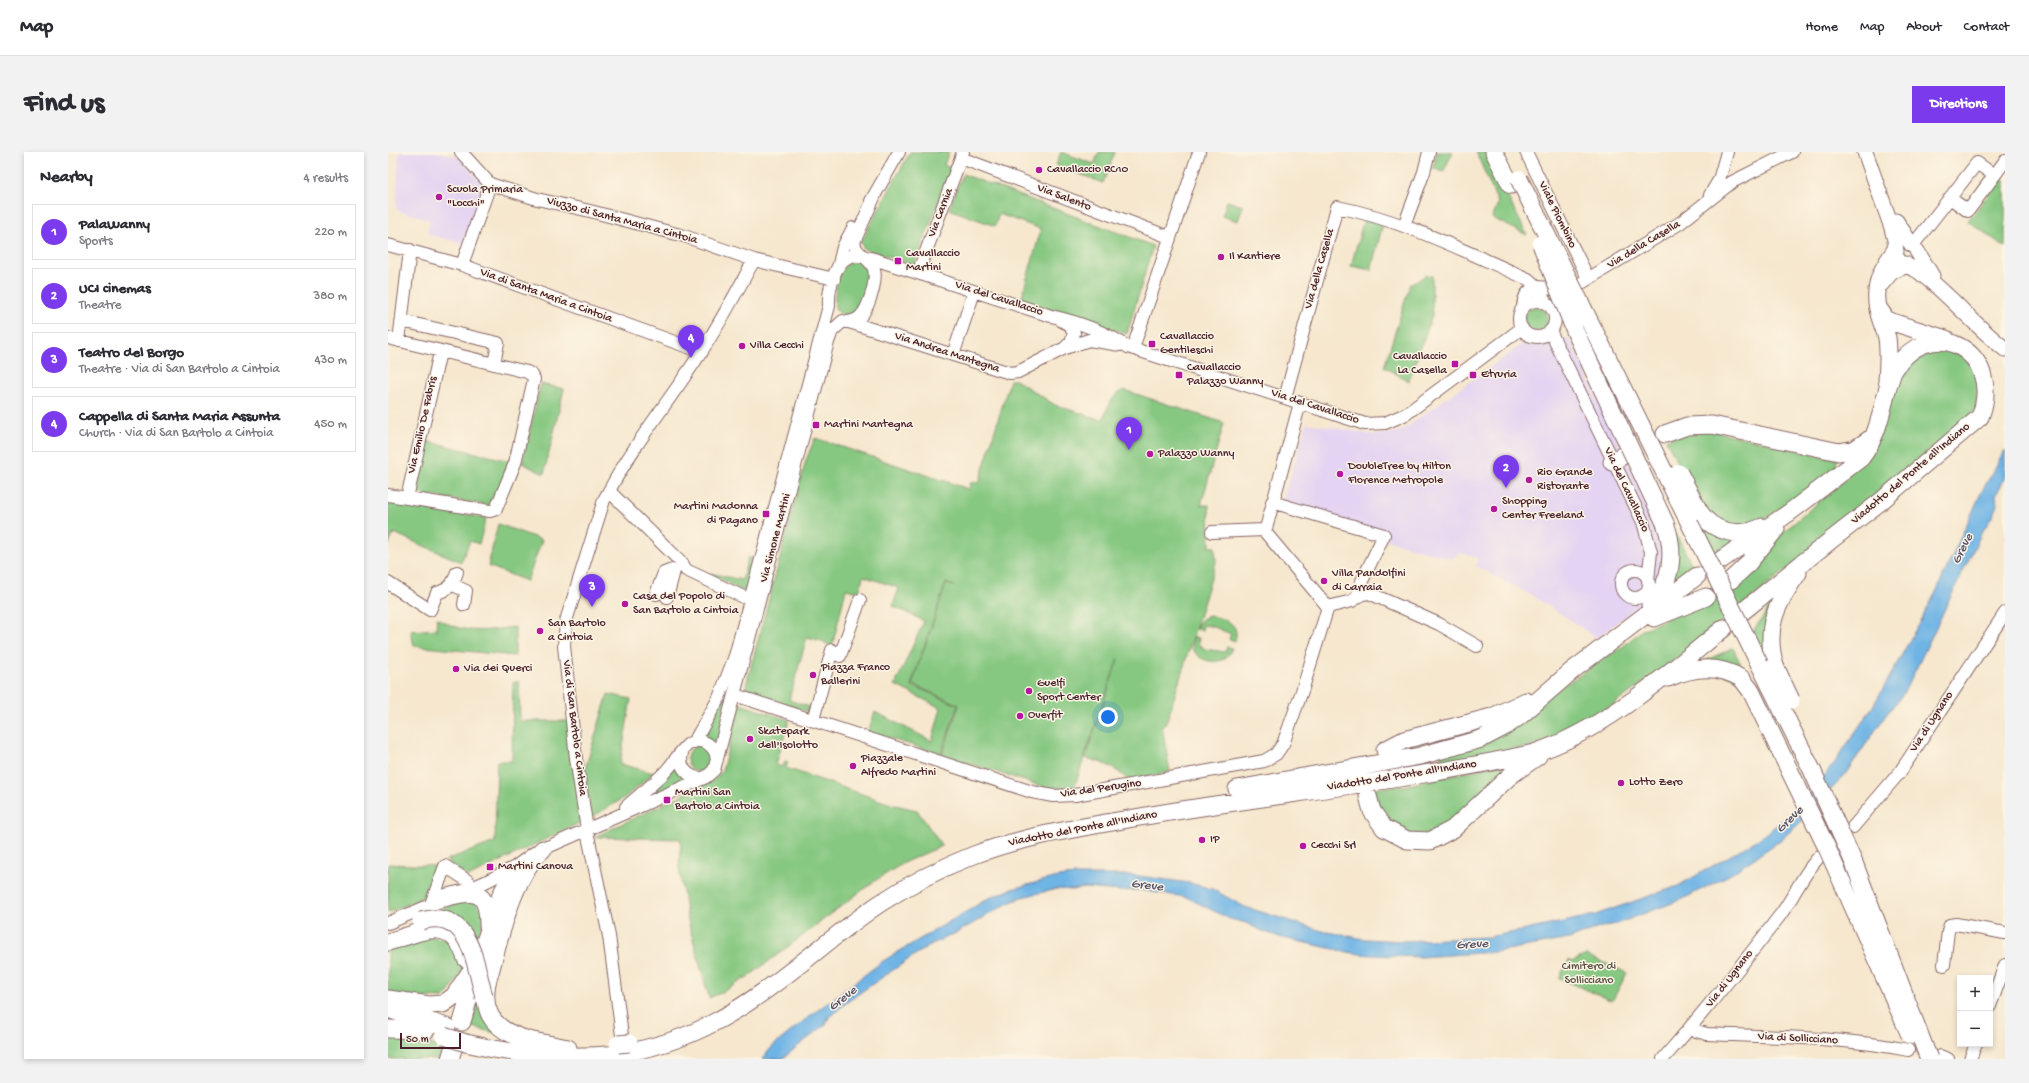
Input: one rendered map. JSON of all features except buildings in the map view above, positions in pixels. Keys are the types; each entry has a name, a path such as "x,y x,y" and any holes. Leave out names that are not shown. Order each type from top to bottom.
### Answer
{"highway":[{"path":"1494,152 1515,182 1561,263 1621,361 1699,511 1713,526 1738,533 1753,531 1790,512"},
{"path":"1506,152 1515,182 1575,331 1665,523 1671,547 1671,562 1665,584 1655,600 1613,639"},
{"path":"1541,244 1666,495 1804,778 1859,906 1914,1045"},
{"path":"1886,395 1887,343 1876,300 1877,282 1883,267 1895,250"},
{"path":"1561,263 1812,770 1854,863 1914,1045"},
{"path":"1876,300 1886,274 1897,267 1907,265"},
{"name":"Viadotto del Ponte all'Indiano","path":"1742,612 1880,502 1980,417 1988,390 1984,373 1975,357 1968,351 1952,342 1929,333 1892,322 1882,314 1876,300"},
{"path":"1720,560 1790,512 1861,458 1877,432 1886,395 1894,372 1899,363 1912,349 1932,342 1952,342"},
{"path":"1665,434 1687,426 1712,425 1839,452 1862,446 1877,432"},
{"path":"1612,462 1627,453"},
{"path":"1731,580 1746,566 1790,512"},
{"path":"1810,557 1789,585 1775,611 1770,641 1775,666 1872,885 1914,1045"},
{"name":"Viadotto del Ponte all'Indiano","path":"1530,708 1573,670 1697,576"},
{"name":"Viadotto del Ponte all'Indiano","path":"388,1019 497,1050 550,1058 594,1057 624,1048 669,1031 716,1010 752,987 848,914 888,886 939,860 981,842 1011,833 1099,813 1426,754 1481,739 1506,726 1650,620 1676,608 1706,597"},
{"name":"Viadotto del Ponte all'Indiano","path":"388,1009 455,1038 568,1048 624,1048 667,1043 715,1022 762,992 893,895 939,870 1010,843 1085,827 1227,802 1373,782 1514,757 1553,747 1604,718 1653,684 1724,628"},
{"path":"1653,684 1694,669 1721,669 1742,680 1751,691 1826,848 1914,1045 1939,1058"},
{"path":"1385,750 1404,740 1499,714 1526,701 1573,670"},
{"path":"1368,796 1372,811 1384,828 1407,840 1430,841 1445,835 1453,829 1511,775 1526,763 1553,747"},
{"path":"455,1038 478,959 508,880 522,862 538,851"},
{"path":"484,997 518,884 528,864 538,851"},
{"path":"437,901 464,893 470,893 480,897 488,908 488,930"},
{"path":"388,934 422,921 433,919 446,921 455,926 464,934 470,945 484,997 491,1016 504,1031 516,1037 568,1048"},
{"path":"388,942 430,929 448,933 457,940 464,951 467,964 467,975"},
{"path":"388,999 423,1005 443,1004 457,994 467,975 478,959"},
{"path":"388,1029 426,1030"}],"main road":[{"path":"1864,152 1892,228 1896,260 1924,275 1982,330 2005,349"},
{"path":"1879,190 1943,293"},
{"path":"1895,250 1901,244 1914,247"},
{"path":"1907,265 1916,258 1914,247"}],"street":[{"path":"461,152 490,184 462,265"},
{"name":"Via Simone Martini","path":"437,901 468,881 518,856 538,851 616,815 709,775 714,770 828,342 834,329 846,321 856,319 865,310 875,278 872,266 856,250 855,240 875,195 899,152"},
{"path":"1130,347 1199,152"},
{"path":"1404,226 1424,172 1428,152"},
{"name":"Viale Piombino","path":"1526,152 1585,280"},
{"name":"Via della Casella","path":"1703,205 1720,180 1727,152"},
{"name":"Via della Casella","path":"1585,280 1680,223 1732,182 1792,152"},
{"name":"Via Salento","path":"962,155 1169,237"},
{"name":"Via Carnia","path":"918,273 962,155"},
{"path":"1950,198 1968,211 2005,162"},
{"path":"1914,247 1977,163 1994,175"},
{"name":"Viuzzo di Santa Maria a Cintoia","path":"490,184 538,199 684,236 754,260"},
{"name":"Via Simone Martini","path":"616,815 665,772 688,745 694,742 712,712 725,685 750,600 829,306 834,279 843,247 856,221 875,195"},
{"name":"Via della Casella","path":"1285,398 1337,207 1363,212 1404,226 1528,279 1537,287 1552,306"},
{"name":"Via di Santa Maria a Cintoia","path":"388,244 462,265 702,352"},
{"path":"388,495 490,511 498,507 519,448 534,379 530,373 394,340 402,321 410,250"},
{"path":"839,264 851,257 862,257"},
{"name":"Via del Cavallaccio","path":"862,257 918,273 1097,330 1130,347 1365,424 1380,424 1412,410 1522,328"},
{"path":"754,260 834,279"},
{"name":"Via di San Bartolo a Cintoia","path":"624,1048 609,936 576,758 566,673 565,629 604,500 643,435 659,415 702,352 730,305 754,260"},
{"path":"1523,307 1536,300 1552,306 1555,319 1550,331 1543,336 1535,337 1528,334 1522,328 1519,318 1527,293 1537,287"},
{"name":"Via della Casella","path":"1537,287 1552,290"},
{"path":"953,356 974,292"},
{"path":"829,306 834,315 846,321"},
{"path":"1051,316 1073,328 1073,338 1065,348"},
{"path":"402,321 498,343 494,364"},
{"name":"Via Andrea Mantegna","path":"846,321 953,356 1013,373 1065,348 1089,340 1130,347"},
{"name":"Via del Cavallaccio","path":"1550,331 1646,532 1651,552 1645,568"},
{"name":"Via Emilio De Fabris","path":"407,498 440,352"},
{"path":"1300,403 1265,530 1267,537 1328,607 1347,602 1362,594 1369,593 1432,621 1477,646"},
{"path":"609,491 674,566 686,570 750,600"},
{"path":"1272,502 1384,535 1362,581 1357,597"},
{"path":"1212,532 1265,530"},
{"path":"662,595 664,573 674,566"},
{"path":"1645,568 1648,582 1647,591 1640,597 1631,598 1624,593 1621,584 1624,575 1632,570 1645,568"},
{"path":"388,583 430,610 437,593 446,590 453,584 457,572"},
{"path":"453,584 466,590 464,605"},
{"path":"813,720 832,650 840,656 860,600"},
{"name":"Via del Perugino","path":"734,695 1042,795 1075,795 1264,761 1276,754 1282,744 1302,691 1328,607"},
{"name":"Via di Ugnano","path":"1853,827 1900,772 2005,613"},
{"path":"694,742 701,741 708,744 716,752 717,760"},
{"path":"682,753 681,762 684,769 694,777 702,778"},
{"name":"Via Simone Martini","path":"388,923 406,917 437,901 489,880 515,867 538,851"},
{"name":"Via di Ugnano","path":"1663,1059 1713,1001 1780,915 1793,897 1808,869 1820,856"},
{"path":"437,901 445,866 468,881"},
{"path":"1944,965 1950,925 1956,924 2005,933"},
{"path":"1993,998 2005,965"},
{"name":"Via di Sollicciano","path":"1689,1028 1707,1034 1914,1045"},
{"path":"1970,1059 1975,1047"}],"shaded area":[{"name":"Scuola Primaria \"Locchi\"","path":"399,152 437,152 459,157 484,185 464,244 427,234 430,220 396,210"},
{"name":"Shopping Center Freeland","path":"1569,338 1661,532 1665,554 1659,582 1651,596 1597,638 1533,596 1476,566 1478,558 1461,553 1451,559 1280,509 1307,423 1375,435 1401,431 1524,343"}],"green space":[{"path":"910,152 949,152 944,165 952,168 914,265 864,249 861,242"},
{"path":"1061,152 1094,164 1099,152 1115,152 1103,183 1056,165"},
{"path":"1437,152 1453,152 1443,172 1433,168"},
{"path":"1476,152 1485,152 1527,235 1492,218 1498,203"},
{"path":"963,174 1153,246 1127,334 1021,300 1041,229 999,214 995,226 949,209"},
{"path":"2001,178 2005,181 2005,247 1968,221"},
{"path":"1227,201 1243,206 1238,221 1222,216"},
{"path":"1364,219 1383,224 1371,270 1351,266"},
{"path":"855,261 860,261 867,265 870,274 862,308 856,314 844,316 836,310 835,306 837,283 846,265"},
{"path":"1426,275 1432,276 1432,316 1409,381 1384,367 1410,285"},
{"path":"1536,307 1541,308 1547,314 1547,324 1541,330 1536,331 1531,330 1525,324 1524,319 1525,314 1531,308"},
{"path":"1928,346 1967,356 1980,387 1974,413 1936,446 1909,466 1854,515 1685,652 1613,705 1548,742 1446,766 1440,756 1545,698 1625,645 1642,630 1710,599 1732,586 1767,546 1848,477 1898,371"},
{"path":"1010,380 1016,380 1055,405 1102,420 1113,399 1124,390 1224,423 1201,505 1209,505 1210,547 1215,547 1216,562 1166,724 1162,726 1170,772 1128,780 1118,771 1085,758 1118,659 1074,788 1047,788 942,755 959,705 912,684 946,584 954,586 946,583 911,685 958,705 941,754 868,732 875,712 932,741 941,708 895,685 924,621 893,606 899,588 863,576 859,592 846,589 832,647 822,641 807,637 789,700 810,707 808,712 745,689 806,460 815,438 969,489 971,482 979,483"},
{"path":"541,384 564,389 544,474 522,463"},
{"path":"1709,430 1837,459 1836,466 1807,490 1759,523 1723,526 1699,501 1666,440 1685,432"},
{"path":"426,441 510,461 492,506 415,493"},
{"path":"388,502 486,518 479,544 470,541 461,562 394,533 388,546"},
{"path":"1699,521 1747,537 1717,559"},
{"path":"498,524 542,540 527,581 488,566"},
{"path":"1674,530 1696,573 1666,595"},
{"path":"748,557 754,559 745,592 710,573 742,580"},
{"path":"1777,597 1771,668 1753,631"},
{"path":"1213,616 1227,621 1234,627 1236,630 1235,641 1229,639 1231,634 1212,626 1203,625 1202,630 1196,629 1202,619"},
{"path":"437,618 457,627 466,629 493,630 515,627 515,656 414,646 411,631 436,629"},
{"path":"1194,637 1199,638 1198,644 1205,649 1225,652 1227,647 1232,648 1224,659 1218,661 1206,660 1195,653 1192,647"},
{"path":"1733,648 1750,684 1698,664"},
{"path":"513,682 519,682 520,721 568,721 581,822 468,877 446,860 495,842 497,761 512,761"},
{"path":"608,694 631,699 620,764 654,773 624,798 592,817 584,772"},
{"path":"724,696 730,698 717,745 701,736"},
{"path":"740,704 789,720 776,765 783,767 785,761 788,762 786,768 891,804 917,810 942,846 905,862 873,882 752,974 723,992 709,998 687,917 679,868 681,839 594,837 714,780 722,771"},
{"path":"700,746 709,750 713,759 709,768 700,772 691,768 687,759 691,750"},
{"path":"1524,759 1452,822 1432,834 1410,834 1384,821 1373,788 1404,786"},
{"path":"678,762 688,779 646,798"},
{"path":"388,864 441,866 429,895 388,913"},
{"path":"470,900 476,903 485,915 476,950 437,911 451,905"},
{"path":"422,936 450,939 462,965 460,975 444,998 388,996 388,946"},
{"name":"Cimitero di Sollicciano","path":"1586,955 1627,973 1612,1001 1559,978 1569,960 1572,962"},
{"path":"477,985 499,1034 465,1025"},
{"path":"388,1034 412,1038 447,1049 445,1059 388,1059"}],"water":[{"name":"Greve","path":"2005,450 2005,477 1996,495 1997,505 1993,515 1981,534 1903,694 1886,715 1844,776 1801,822 1778,842 1731,874 1683,899 1616,924 1601,927 1569,939 1495,952 1420,957 1352,953 1283,938 1262,931 1246,923 1230,919 1186,897 1139,890 1120,891 1085,888 1073,890 1057,889 1022,897 958,932 928,946 851,999 829,1017 826,1024 782,1059 762,1059 772,1047 806,1019 883,961 989,898 1012,889 1053,878 1074,875 1131,875 1190,883 1212,889 1245,907 1322,931 1364,939 1403,941 1488,937 1531,929 1595,915 1678,886 1757,840 1795,811 1833,765 1873,706 1935,594 1981,493"}],"place":[{"name":"Cavallaccio RC10","path":"1039,170"},
{"name":"Scuola Primaria \"Locchi\"","path":"439,197"},
{"name":"Il Kantiere","path":"1221,257"},
{"name":"Cavallaccio Martini","path":"898,261"},
{"name":"Cavallaccio Gentileschi","path":"1152,344"},
{"name":"Villa Cecchi","path":"742,346"},
{"name":"Cappella di Santa Maria Assunta","path":"691,358"},
{"name":"Cavallaccio La Casella","path":"1455,364"},
{"name":"Cavallaccio Palazzo Wanny","path":"1179,375"},
{"name":"Etruria","path":"1473,375"},
{"name":"Martini Mantegna","path":"816,425"},
{"name":"PalaWanny","path":"1129,450"},
{"name":"Palazzo Wanny","path":"1150,454"},
{"name":"DoubleTree by Hilton Florence Metropole","path":"1340,474"},
{"name":"Rio Grande Ristorante","path":"1529,480"},
{"name":"UCI cinemas","path":"1506,488"},
{"name":"Shopping Center Freeland","path":"1494,509"},
{"name":"Martini Madonna di Pagano","path":"766,514"},
{"name":"Villa Pandolfini di Carraia","path":"1324,581"},
{"name":"Casa del Popolo di San Bartolo a Cintoia","path":"625,604"},
{"name":"Teatro del Borgo","path":"592,607"},
{"name":"San Bartolo a Cintoia","path":"540,631"},
{"name":"Via dei Querci","path":"456,669"},
{"name":"Piazza Franco Ballerini","path":"813,675"},
{"name":"Guelfi Sport Center","path":"1029,691"},
{"name":"Overfit","path":"1020,716"},
{"name":"Skatepark dell'Isolotto","path":"750,739"},
{"name":"Piazzale Alfredo Martini","path":"853,766"},
{"name":"Lotto Zero","path":"1621,783"},
{"name":"Martini San Bartolo a Cintoia","path":"667,800"},
{"name":"IP","path":"1202,840"},
{"name":"Cecchi Srl","path":"1303,846"},
{"name":"Martini Canova","path":"490,867"}]}
